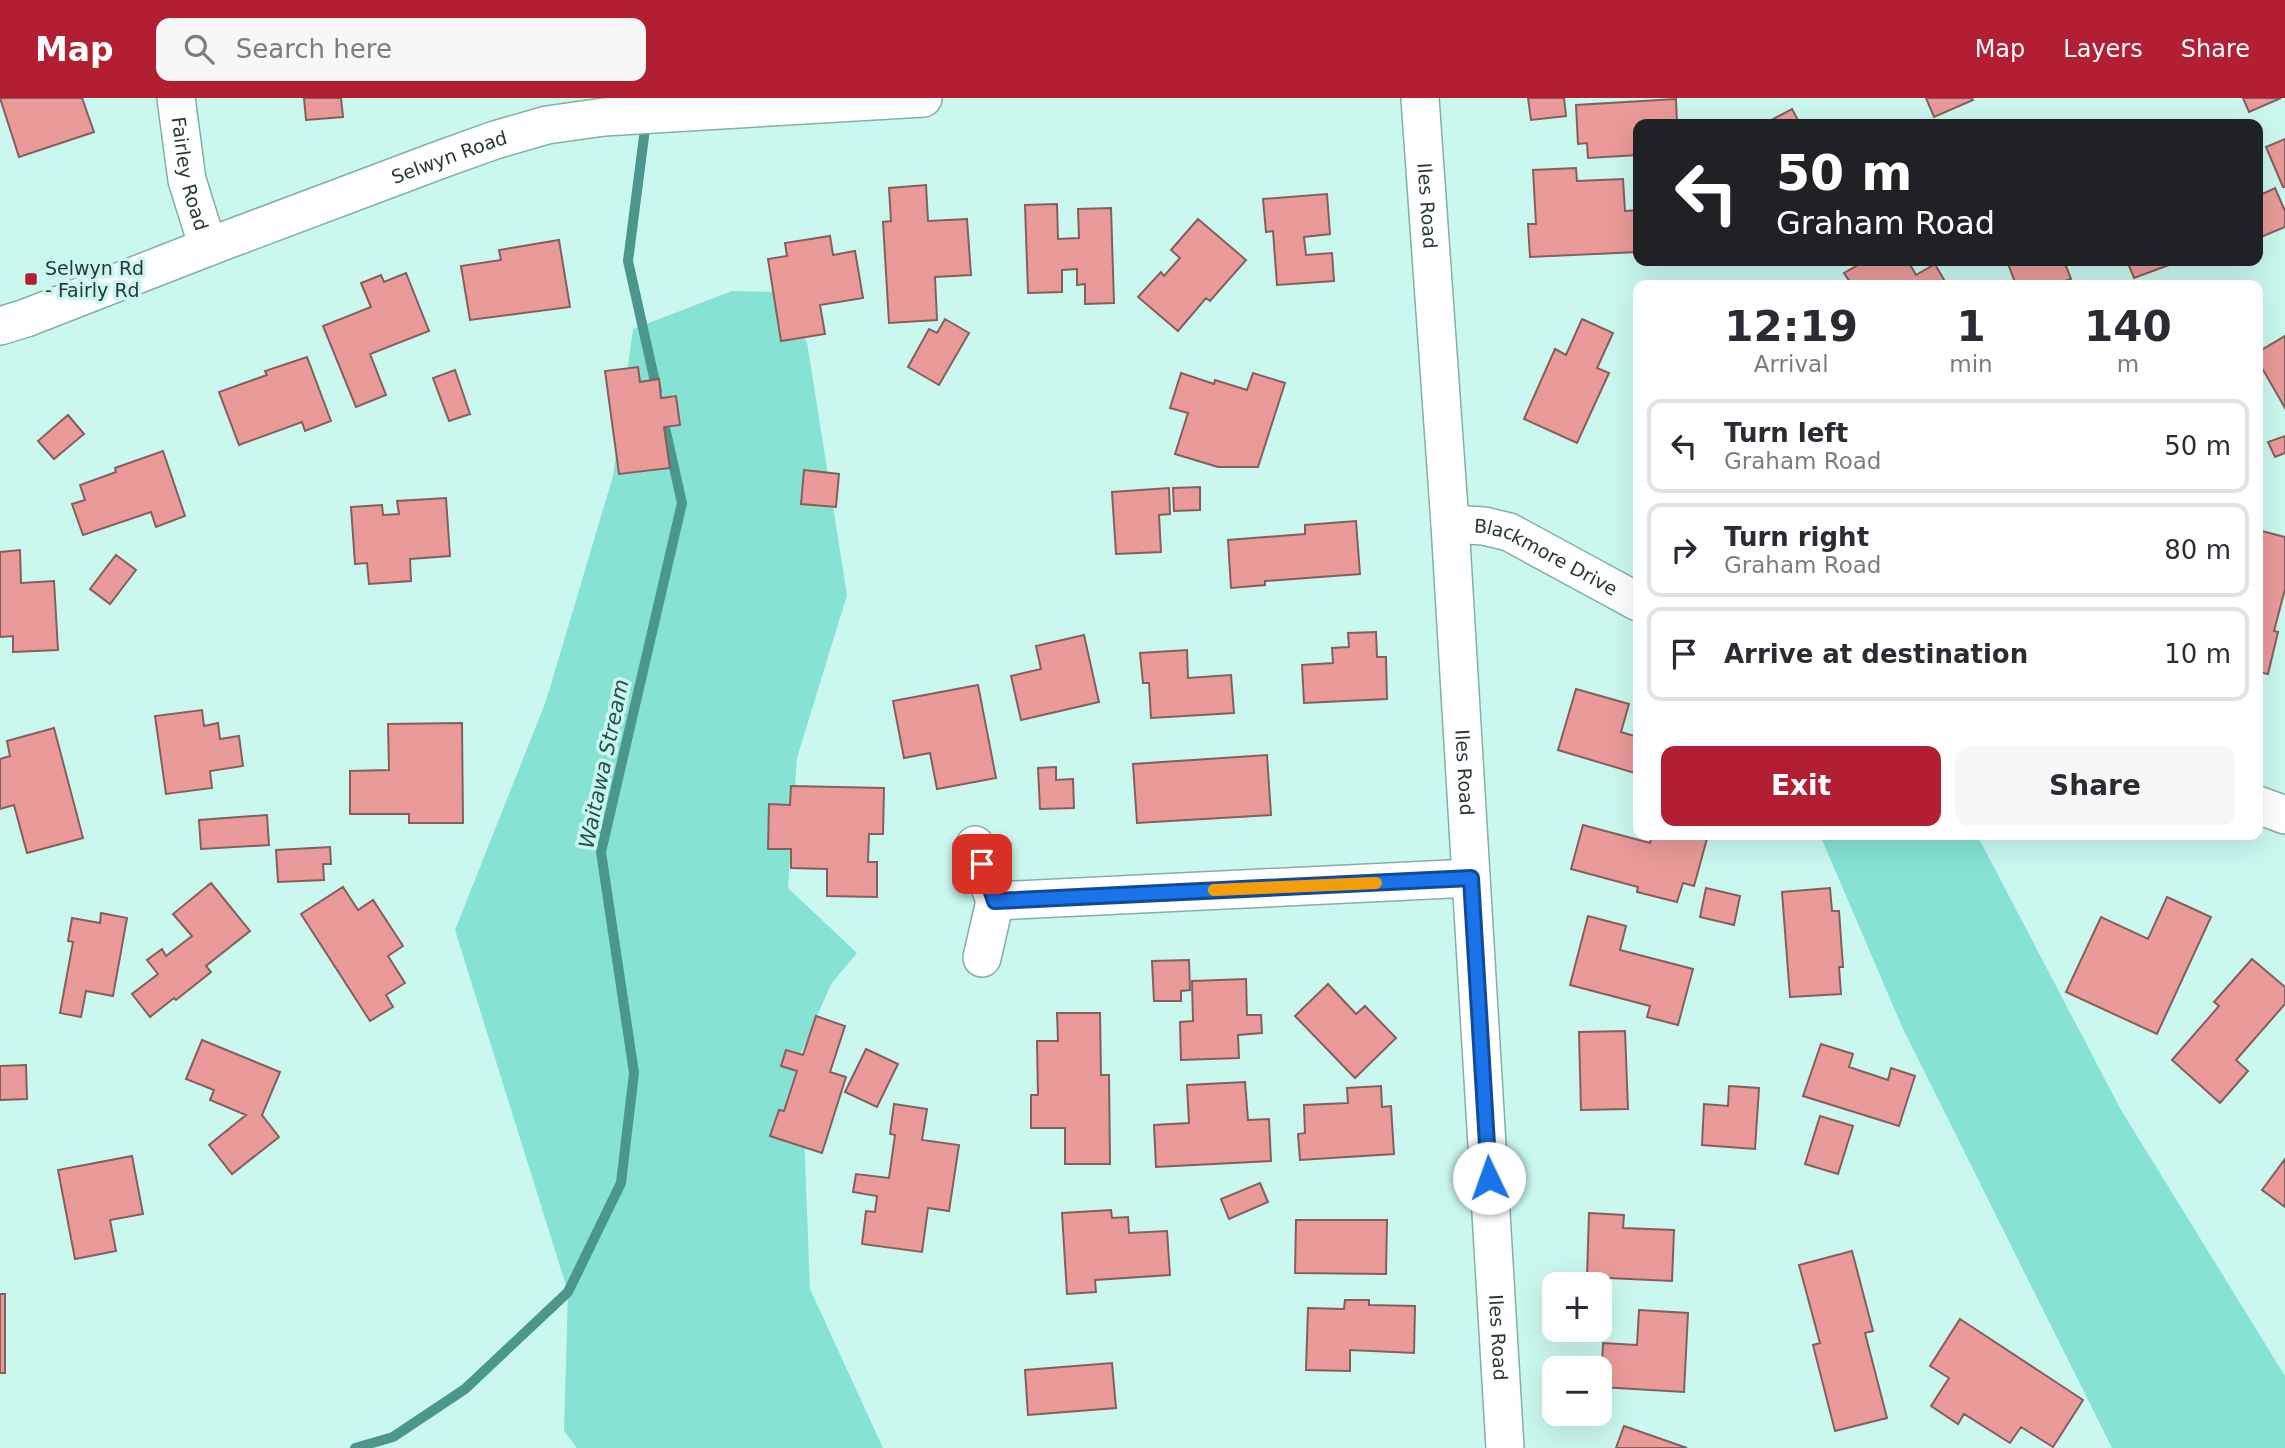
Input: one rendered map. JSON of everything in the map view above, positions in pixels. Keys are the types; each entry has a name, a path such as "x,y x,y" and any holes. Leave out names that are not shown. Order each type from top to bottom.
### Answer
{"street":[{"name":"Fairley Road","path":"176,98 187,180 208,247"},
{"name":"Selwyn Road","path":"0,326 495,140 547,125 604,117 923,98"},
{"name":"Iles Road","path":"1420,98 1450,524 1505,1448"},
{"name":"Blackmore Drive","path":"1450,524 1484,526 1509,533 1633,599"},
{"path":"2263,807 2285,815"},
{"path":"975,845 995,901 982,958"},
{"path":"995,901 1471,878"}],"green space":[{"path":"732,291 773,292 807,342 847,595 797,758 788,888 857,953 831,984 801,1053 810,1289 883,1448 577,1448 564,1431 568,1292 455,930 546,701 613,476 633,329"},
{"path":"1822,840 1980,840 2121,1110 2285,1376 2285,1448 2112,1448 1903,1029"}],"building":[{"path":"0,98 82,98 94,132 19,157"},
{"path":"304,98 341,98 343,117 306,120"},
{"path":"1528,98 1564,98 1566,116 1531,120"},
{"path":"1926,98 1972,98 1973,100 1934,117"},
{"path":"2243,98 2281,98 2249,112"},
{"path":"1676,99 1677,119 1633,119 1633,155 1588,158 1587,143 1578,144 1576,105"},
{"path":"1792,109 1797,119 1773,119"},
{"path":"2285,139 2285,187 2283,187 2266,147"},
{"path":"1576,168 1577,181 1623,179 1625,211 1633,210 1633,252 1530,257 1528,224 1536,224 1533,170"},
{"path":"926,185 928,221 967,219 971,275 935,277 937,320 889,323 883,222 891,221 889,188"},
{"path":"2275,188 2285,211 2285,227 2263,236 2263,194"},
{"path":"1327,194 1330,234 1304,237 1306,255 1332,253 1334,281 1277,285 1273,231 1266,232 1263,199"},
{"path":"1057,204 1058,239 1079,238 1078,209 1111,208 1114,303 1085,304 1085,284 1077,285 1077,269 1062,270 1062,292 1028,293 1025,205"},
{"path":"1198,219 1246,260 1210,301 1206,298 1178,331 1138,297 1161,272 1164,276 1180,258 1171,250"},
{"path":"830,236 833,255 855,251 863,298 820,305 825,334 781,341 768,259 787,256 785,243"},
{"path":"559,240 570,307 470,320 461,266 501,260 499,250"},
{"path":"1856,266 1911,266 1916,275 1936,266 1944,280 1849,280 1844,273"},
{"path":"2009,266 2066,266 2071,279 2068,280 2014,280"},
{"path":"2129,266 2166,266 2134,278"},
{"path":"406,273 429,331 370,354 386,395 356,407 323,326 371,307 361,283 381,275 384,282"},
{"path":"945,319 969,333 939,385 908,367 929,329 937,333"},
{"path":"1582,319 1613,333 1597,368 1609,373 1577,443 1524,419 1555,349 1566,355"},
{"path":"2285,336 2285,408 2263,370 2263,349"},
{"path":"307,357 331,421 305,431 302,422 239,445 219,392 267,375 265,371"},
{"path":"638,367 640,382 659,379 661,398 676,396 680,425 664,427 670,468 619,474 605,371"},
{"path":"455,370 470,414 449,421 433,378"},
{"path":"1181,373 1214,384 1215,380 1247,390 1253,373 1285,383 1258,467 1218,467 1175,454 1188,413 1170,408"},
{"path":"68,415 84,434 54,459 38,441"},
{"path":"2285,436 2285,453 2275,457 2268,442"},
{"path":"163,451 185,516 156,527 151,512 83,535 72,504 85,500 80,485 116,472 115,468"},
{"path":"804,470 839,474 836,507 801,504"},
{"path":"1200,487 1200,510 1174,511 1173,488"},
{"path":"1169,488 1170,514 1159,515 1161,552 1116,554 1112,492"},
{"path":"446,498 450,556 410,559 411,581 369,584 367,563 355,564 351,507 382,505 383,515 399,514 397,501"},
{"path":"1356,521 1360,574 1265,581 1265,585 1231,588 1228,540 1305,534 1305,525"},
{"path":"2263,531 2285,537 2285,589 2274,631 2278,632 2268,674 2263,673"},
{"path":"20,550 21,583 54,581 58,650 13,652 13,636 0,637 0,552"},
{"path":"116,555 136,570 110,604 90,589"},
{"path":"1376,632 1377,657 1386,657 1387,699 1304,703 1302,665 1333,663 1332,648 1349,647 1348,633"},
{"path":"1084,635 1099,702 1021,720 1011,676 1041,669 1036,646"},
{"path":"1187,650 1188,678 1231,675 1234,713 1151,718 1149,683 1143,683 1140,653"},
{"path":"978,685 996,778 937,789 930,753 904,758 893,701"},
{"path":"1576,689 1629,704 1621,732 1633,736 1633,772 1558,750"},
{"path":"202,710 204,726 218,723 220,739 239,736 243,766 210,771 212,788 166,794 155,716"},
{"path":"462,723 463,823 409,823 409,814 350,814 350,771 389,770 388,724"},
{"path":"54,728 83,838 27,853 14,805 0,809 0,759 10,756 7,741"},
{"path":"1267,755 1271,815 1137,823 1133,764"},
{"path":"1056,767 1056,780 1073,779 1074,808 1040,809 1038,768"},
{"path":"791,786 884,788 883,834 869,834 868,862 877,862 877,897 827,896 827,869 791,868 791,849 768,849 769,804 790,805"},
{"path":"267,815 269,845 201,849 199,820"},
{"path":"1583,825 1650,843 1651,840 1707,840 1694,886 1683,883 1677,902 1637,892 1638,887 1571,869"},
{"path":"330,847 331,864 323,864 324,880 278,882 276,850"},
{"path":"211,883 250,931 206,966 211,972 150,1017 132,994 158,974 147,960 162,949 166,956 192,936 173,914"},
{"path":"343,887 358,910 373,900 403,946 388,956 405,983 386,995 393,1007 370,1021 301,914"},
{"path":"1706,888 1740,896 1734,925 1700,917"},
{"path":"1830,888 1832,911 1839,911 1843,967 1839,967 1841,994 1790,997 1782,892"},
{"path":"2167,897 2211,917 2157,1034 2066,992 2101,917 2148,939"},
{"path":"101,913 127,918 113,996 86,991 81,1017 60,1013 73,942 68,941 72,918 100,923"},
{"path":"1588,916 1626,926 1620,950 1693,969 1678,1025 1647,1017 1650,1006 1570,985"},
{"path":"2252,959 2285,987 2285,1004 2236,1060 2248,1071 2220,1103 2172,1060 2219,1006 2214,1002"},
{"path":"1189,960 1190,990 1181,991 1181,1001 1154,1001 1152,961"},
{"path":"1246,979 1247,1015 1261,1015 1262,1033 1238,1035 1239,1058 1181,1060 1180,1022 1193,1021 1192,981"},
{"path":"1328,984 1356,1014 1365,1006 1396,1038 1355,1078 1295,1016"},
{"path":"1057,1013 1100,1013 1101,1075 1109,1075 1110,1164 1065,1164 1065,1128 1031,1128 1031,1095 1038,1095 1037,1041 1058,1041"},
{"path":"816,1016 845,1026 830,1072 846,1077 822,1153 770,1136 779,1110 784,1111 797,1071 781,1066 786,1050 803,1055"},
{"path":"1625,1031 1628,1109 1581,1110 1579,1032"},
{"path":"202,1040 280,1072 262,1115 279,1137 232,1174 209,1145 246,1115 210,1100 214,1090 186,1079"},
{"path":"1821,1044 1853,1054 1849,1067 1888,1080 1891,1068 1915,1076 1899,1126 1803,1096"},
{"path":"866,1049 898,1064 877,1107 845,1092"},
{"path":"26,1065 27,1099 0,1100 0,1066"},
{"path":"1245,1082 1248,1120 1269,1119 1271,1161 1156,1167 1154,1125 1189,1123 1187,1085"},
{"path":"1381,1086 1382,1107 1391,1106 1394,1154 1300,1160 1298,1134 1305,1133 1304,1105 1348,1103 1347,1088"},
{"path":"1729,1086 1759,1088 1755,1149 1702,1145 1704,1104 1728,1106"},
{"path":"894,1104 927,1109 922,1140 959,1145 949,1211 928,1208 922,1252 862,1244 866,1211 875,1212 877,1196 853,1192 856,1174 889,1178 895,1135 890,1134"},
{"path":"1820,1116 1853,1126 1838,1174 1805,1164"},
{"path":"132,1156 143,1214 110,1220 116,1251 75,1259 58,1170"},
{"path":"2285,1159 2285,1207 2262,1190"},
{"path":"1260,1183 1268,1202 1229,1219 1221,1199"},
{"path":"1111,1210 1112,1218 1128,1217 1129,1233 1167,1231 1170,1275 1095,1280 1096,1292 1067,1294 1062,1213"},
{"path":"1589,1213 1624,1215 1623,1228 1674,1230 1672,1281 1612,1278 1612,1272 1587,1272"},
{"path":"1296,1220 1387,1220 1386,1274 1295,1273"},
{"path":"1852,1251 1873,1331 1865,1333 1887,1418 1835,1431 1813,1345 1820,1343 1799,1265"},
{"path":"0,1294 5,1294 5,1373 0,1373"},
{"path":"1345,1300 1369,1300 1369,1305 1415,1306 1414,1353 1350,1350 1350,1371 1306,1370 1308,1308 1344,1309"},
{"path":"1639,1310 1688,1313 1684,1392 1612,1388 1612,1356 1602,1356 1603,1343 1637,1345"},
{"path":"1960,1319 2083,1400 2053,1447 2021,1427 2010,1443 1964,1414 1958,1424 1931,1406 1949,1378 1930,1366"},
{"path":"1112,1363 1116,1408 1028,1415 1025,1370"},
{"path":"1624,1426 1687,1448 1616,1448"}],"waterway":[{"name":"Waitawa Stream","path":"646,121 628,261 657,391"},
{"name":"Waitawa Stream","path":"355,1448 393,1437 465,1389 568,1292 621,1183 634,1073 601,852 682,503 662,414"}],"slow traffic":[{"path":"1214,890 1376,883"}],"place":[{"name":"Selwyn Rd - Fairly Rd","path":"31,279"}],"route":[{"path":"982,864 995,901 1471,878 1489,1178"}]}
